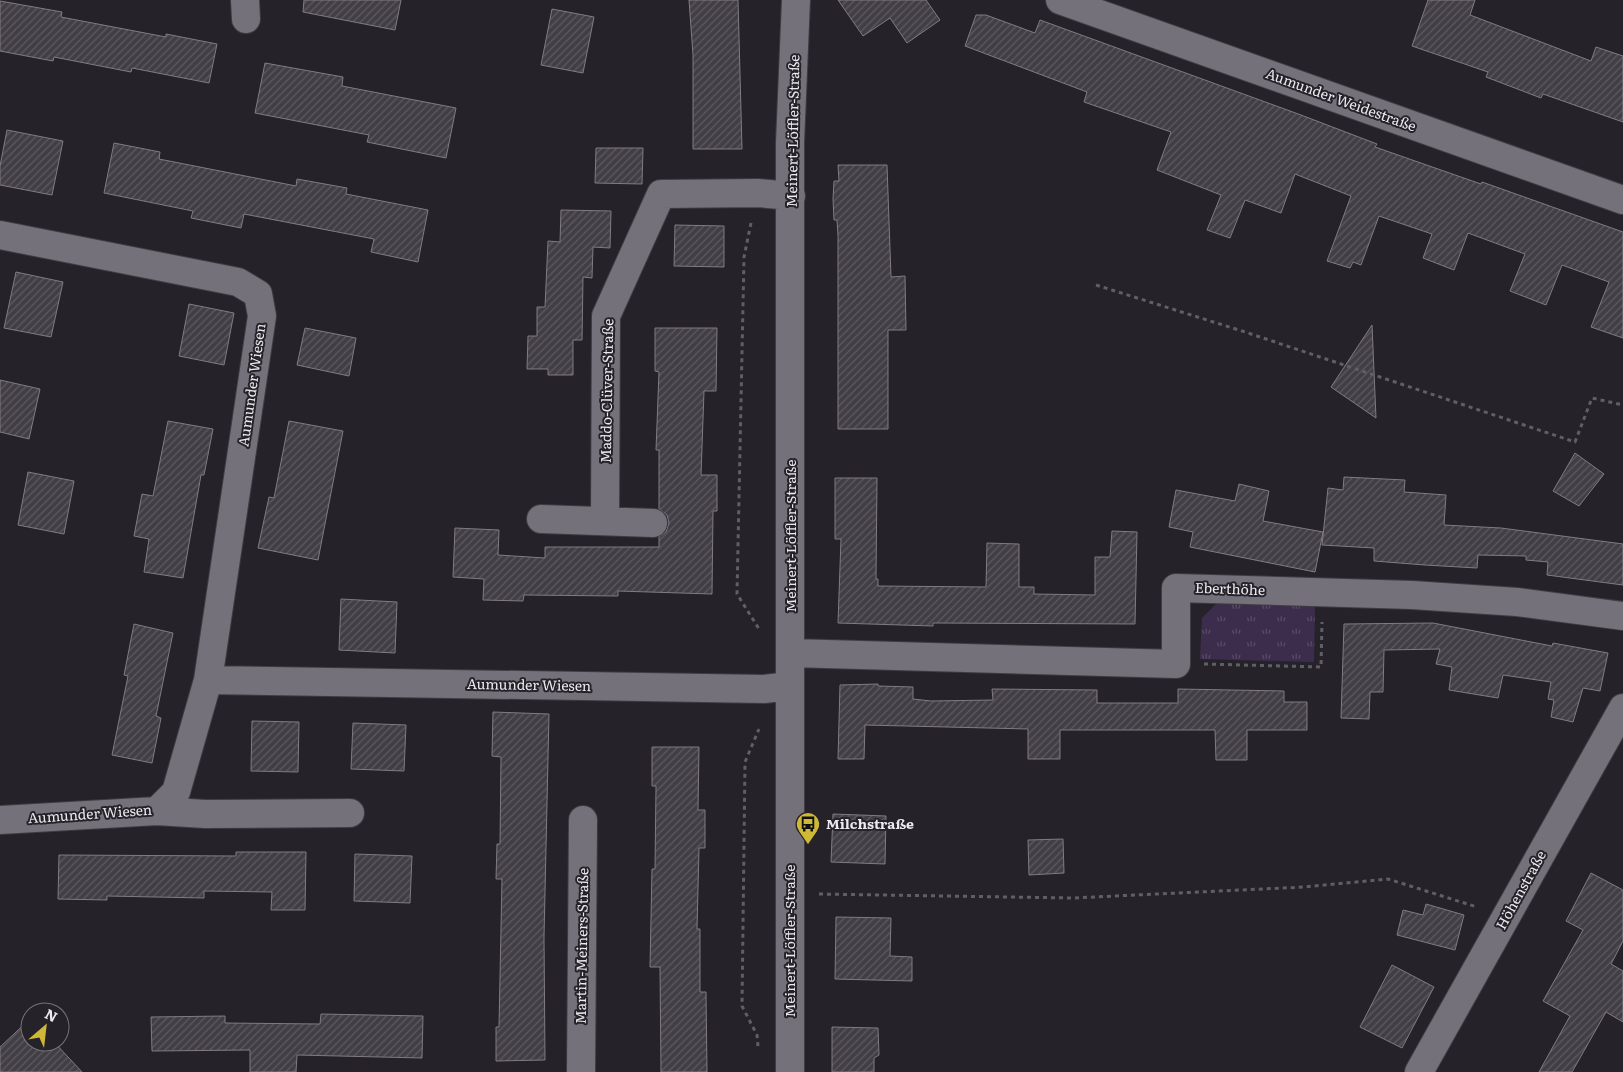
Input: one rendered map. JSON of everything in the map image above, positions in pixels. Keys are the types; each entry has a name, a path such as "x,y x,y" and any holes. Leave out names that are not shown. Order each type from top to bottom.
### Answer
{"street":[{"name":"Meinert-Löffler-Straße","path":"790,1072 790,894 777,687 791,653 790,142 796,0"},
{"name":"Aumunder Weidestraße","path":"1060,0 1623,200"},
{"name":"Maddo-Clüver-Straße","path":"606,521 606,316 661,194 758,193 791,196"},
{"name":"Aumunder Wiesen","path":"0,235 238,282 258,294 262,316 208,680 176,792 157,811 0,820"},
{"path":"541,519 653,523"},
{"name":"Eberthöhe","path":"1176,664 1176,588 1322,592 1517,602 1623,616"},
{"path":"791,653 1176,664"},
{"name":"Aumunder Wiesen","path":"208,680 777,687"},
{"name":"Höhenstraße","path":"1419,1072 1623,708"},
{"path":"157,811 205,814 350,813"},
{"name":"Martin-Meiners-Straße","path":"581,1072 583,820"}],"path":[{"path":"758,193 744,257 737,594 761,632"},
{"path":"1096,285 1251,334 1575,442 1592,398 1623,405"},
{"path":"1176,664 1321,667 1322,592"},
{"path":"759,1054 757,1035 742,1006 745,762 777,687"},
{"path":"790,894 1073,898 1304,887 1388,879 1506,916"}],"green space":[{"path":"1217,603 1315,606 1314,662 1200,659 1202,618"}],"building":[{"path":"304,0 401,0 395,30 303,12"},
{"path":"689,0 738,0 742,149 693,149 693,55"},
{"path":"838,0 926,0 940,20 907,43 890,18 863,36"},
{"path":"1428,0 1475,0 1470,15 1591,61 1596,47 1623,56 1623,122 1543,94 1541,98 1486,77 1488,72 1412,46"},
{"path":"0,1 62,12 61,17 166,37 166,34 217,44 209,83 132,68 131,72 54,57 53,61 0,51"},
{"path":"552,9 594,17 583,73 541,65"},
{"path":"976,15 986,15 1035,33 1040,20 1301,115 1377,144 1375,147 1481,184 1482,182 1623,232 1623,338 1591,327 1609,282 1562,265 1546,305 1510,291 1525,254 1468,233 1454,270 1423,258 1432,234 1379,216 1361,265 1353,262 1350,268 1327,261 1351,196 1295,174 1281,213 1245,200 1230,238 1207,230 1221,195 1157,170 1171,132 1084,102 1087,92 965,46"},
{"path":"265,63 343,77 342,86 456,108 446,158 367,142 369,135 255,113"},
{"path":"7,130 63,141 52,195 0,185 0,166"},
{"path":"114,143 160,152 159,159 296,186 297,179 347,188 346,194 428,210 418,262 371,252 374,239 244,214 241,228 191,218 193,211 104,193"},
{"path":"596,148 643,148 642,184 595,183"},
{"path":"838,165 887,165 891,277 905,276 906,330 888,330 888,429 838,429 838,236 837,220 834,220 833,199 834,181 839,181"},
{"path":"561,210 611,211 610,248 593,247 592,278 583,277 582,340 573,340 573,375 548,375 548,369 527,369 528,336 537,336 537,307 545,307 548,241 560,242"},
{"path":"675,225 724,226 724,267 674,266"},
{"path":"16,272 63,282 51,337 4,328"},
{"path":"189,304 234,313 224,365 179,356"},
{"path":"1372,325 1376,418 1331,387"},
{"path":"305,328 356,338 349,376 297,365"},
{"path":"655,328 717,328 716,391 704,391 701,475 717,475 717,511 713,511 712,594 618,591 618,596 524,595 523,601 483,600 484,579 453,577 455,528 499,530 498,555 545,558 545,547 659,547 659,537 666,532 669,523 667,515 659,509 659,450 656,450 659,372 655,371"},
{"path":"0,380 40,389 29,439 0,432"},
{"path":"168,421 213,429 204,475 201,475 183,578 144,572 149,539 134,536 142,494 153,496"},
{"path":"289,421 343,431 318,560 258,548 269,497 274,498"},
{"path":"1575,453 1604,474 1579,506 1553,491"},
{"path":"28,472 74,481 64,534 18,525"},
{"path":"1344,477 1405,480 1404,492 1446,495 1444,525 1501,528 1623,544 1623,585 1547,575 1548,562 1526,560 1526,556 1478,555 1477,568 1374,561 1374,548 1322,545 1328,488 1343,490"},
{"path":"835,478 877,478 876,579 878,579 878,586 986,587 987,543 1019,544 1019,587 1034,587 1034,594 1095,595 1095,557 1110,557 1112,531 1137,532 1135,624 933,623 933,626 838,623 841,539 835,539"},
{"path":"1239,484 1269,491 1263,521 1323,532 1315,572 1190,547 1193,532 1169,527 1176,490 1235,501"},
{"path":"341,599 397,602 395,653 339,650"},
{"path":"1433,623 1552,646 1553,643 1608,653 1600,691 1583,688 1573,722 1551,717 1554,700 1548,699 1551,682 1503,675 1498,698 1449,690 1452,667 1436,664 1440,649 1384,650 1383,692 1370,692 1369,719 1341,718 1344,624"},
{"path":"134,624 173,633 156,716 161,718 152,763 112,755 128,676 124,675"},
{"path":"878,684 878,686 913,687 913,699 931,701 993,700 992,689 1097,690 1097,703 1178,703 1178,689 1284,691 1284,702 1307,702 1307,730 1247,730 1247,760 1216,760 1215,730 1060,730 1060,759 1028,759 1028,729 865,725 864,759 838,759 840,685"},
{"path":"493,712 549,714 544,937 545,1060 496,1061 496,1027 499,1027 502,879 496,879 497,844 500,844 501,757 492,756"},
{"path":"252,721 299,722 298,772 251,771"},
{"path":"353,723 406,725 404,771 351,769"},
{"path":"652,747 699,747 698,810 705,810 705,848 699,848 697,929 700,929 700,992 706,992 707,1072 661,1072 660,967 650,967 652,869 655,869 656,786 652,786"},
{"path":"833,814 886,816 885,864 831,862"},
{"path":"1063,839 1064,873 1029,875 1028,840"},
{"path":"236,852 306,852 305,910 271,910 272,892 204,891 204,898 107,896 107,900 58,899 59,855 236,856"},
{"path":"355,854 412,856 410,903 354,901"},
{"path":"1591,873 1623,890 1623,941 1611,964 1623,971 1623,1022 1606,1012 1572,1072 1539,1072 1570,1016 1543,1001 1583,930 1566,921"},
{"path":"1426,904 1464,915 1455,950 1397,935 1403,910 1423,915"},
{"path":"836,917 891,918 890,956 912,957 912,981 835,979"},
{"path":"1392,965 1434,987 1402,1048 1360,1027"},
{"path":"321,1014 423,1016 422,1058 297,1055 296,1072 250,1072 250,1050 152,1051 151,1017 225,1016 225,1023 320,1024"},
{"path":"832,1027 878,1028 879,1055 874,1058 874,1072 832,1072"},
{"path":"20,1028 20,1052 63,1052 82,1072 0,1072 0,1047"}],"place":[{"name":"Milchstraße","path":"808,845"}]}
